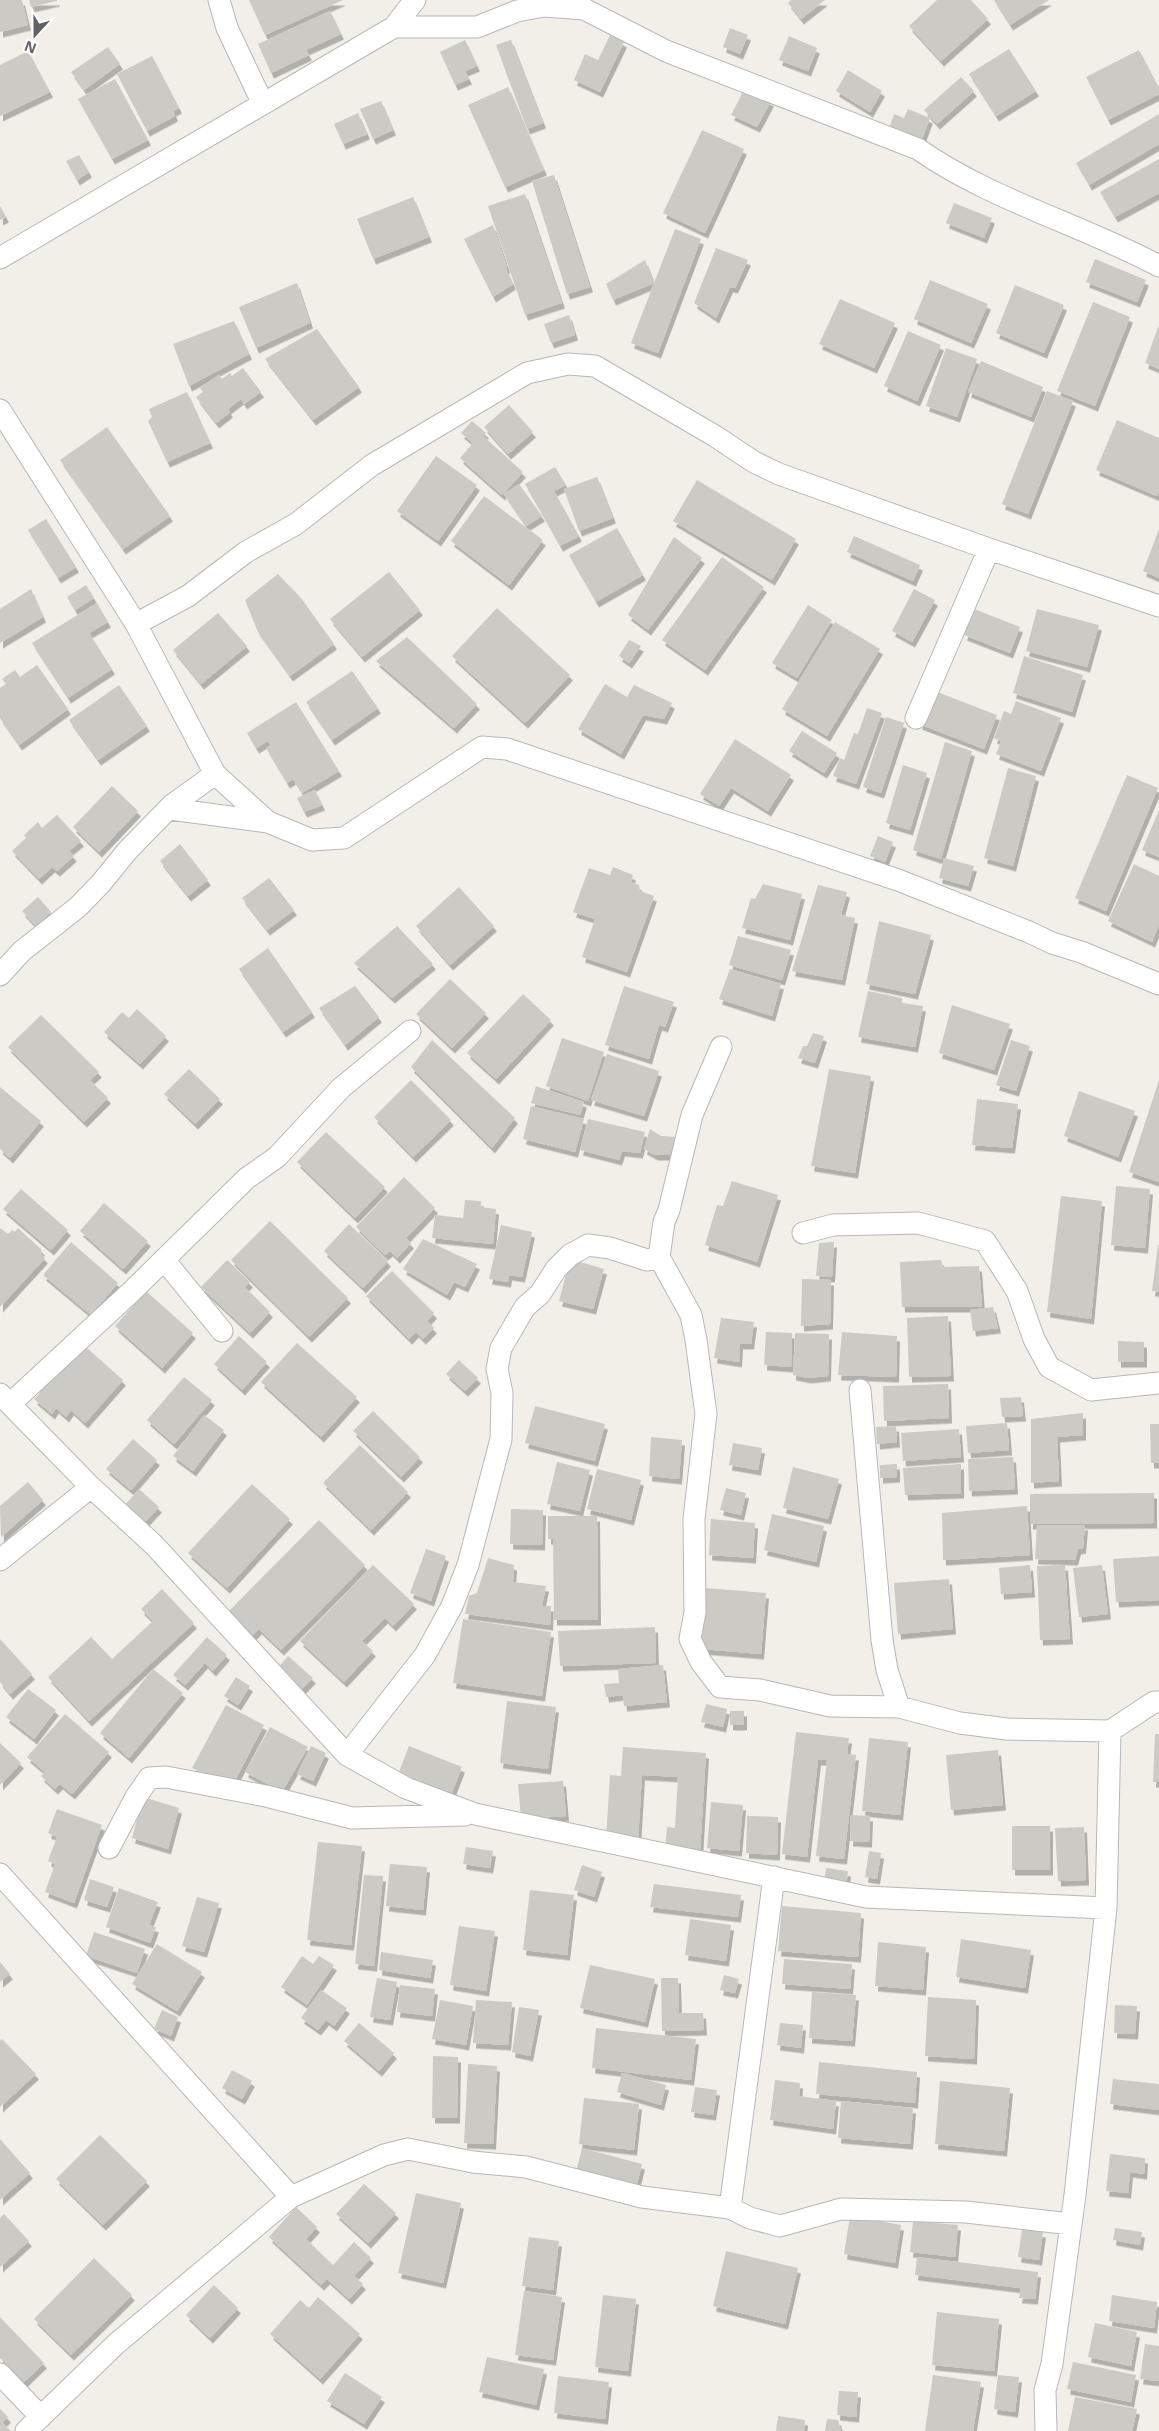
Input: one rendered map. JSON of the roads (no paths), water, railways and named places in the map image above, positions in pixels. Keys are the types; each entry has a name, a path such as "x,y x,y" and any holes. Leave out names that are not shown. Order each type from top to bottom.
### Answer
{"street":[{"path":"219,0 227,28 263,104"},
{"path":"0,258 394,27 415,0"},
{"path":"394,27 478,28 517,12 544,6 584,9 666,51 918,149 943,167 1129,250 1159,266"},
{"path":"136,624 188,596 246,552 296,524 372,465 528,373 568,364 594,366 620,379 662,407 715,436 754,462 779,474 989,549 1159,606"},
{"path":"0,410 136,624 215,774 268,822"},
{"path":"916,718 989,549"},
{"path":"170,809 268,822 312,840 344,838 482,747 507,749 898,880 1029,932 1052,944 1081,952 1159,984"},
{"path":"0,975 22,951 78,906 102,882 128,850 170,809 172,804 215,774"},
{"path":"410,1031 341,1088 277,1157 247,1178 165,1261 5,1399 34,1430 59,1452 91,1487 154,1544 347,1756 406,1788 475,1814 866,1897 1106,1908"},
{"path":"721,1047 692,1116 669,1210 664,1222 659,1257 691,1315 706,1414 694,1519 695,1612 690,1639 701,1662 720,1687 760,1690 830,1706 898,1707 960,1722 1007,1729 1110,1731 1157,1699"},
{"path":"803,1233 833,1226 918,1223 986,1241 1016,1290 1034,1339 1049,1367 1091,1390 1159,1383"},
{"path":"347,1756 425,1655 452,1606 462,1582 501,1439 502,1393 497,1369 501,1348 524,1307 540,1294 556,1270 570,1255 588,1245 610,1248 647,1260 659,1257"},
{"path":"165,1261 222,1331"},
{"path":"860,1390 882,1640 887,1670 898,1707"},
{"path":"0,1560 91,1487"},
{"path":"1046,2431 1045,2390 1052,2364 1071,2224 1106,1908 1110,1731"},
{"path":"108,1848 136,1797 149,1778 166,1777 266,1796 352,1818 475,1814"},
{"path":"0,1874 291,2198"},
{"path":"730,2208 774,1877"},
{"path":"0,2374 33,2424 116,2344 291,2198 384,2155 408,2149 473,2162 526,2167 642,2197 730,2208 750,2218 780,2226 841,2209 966,2212 1071,2224"}]}
